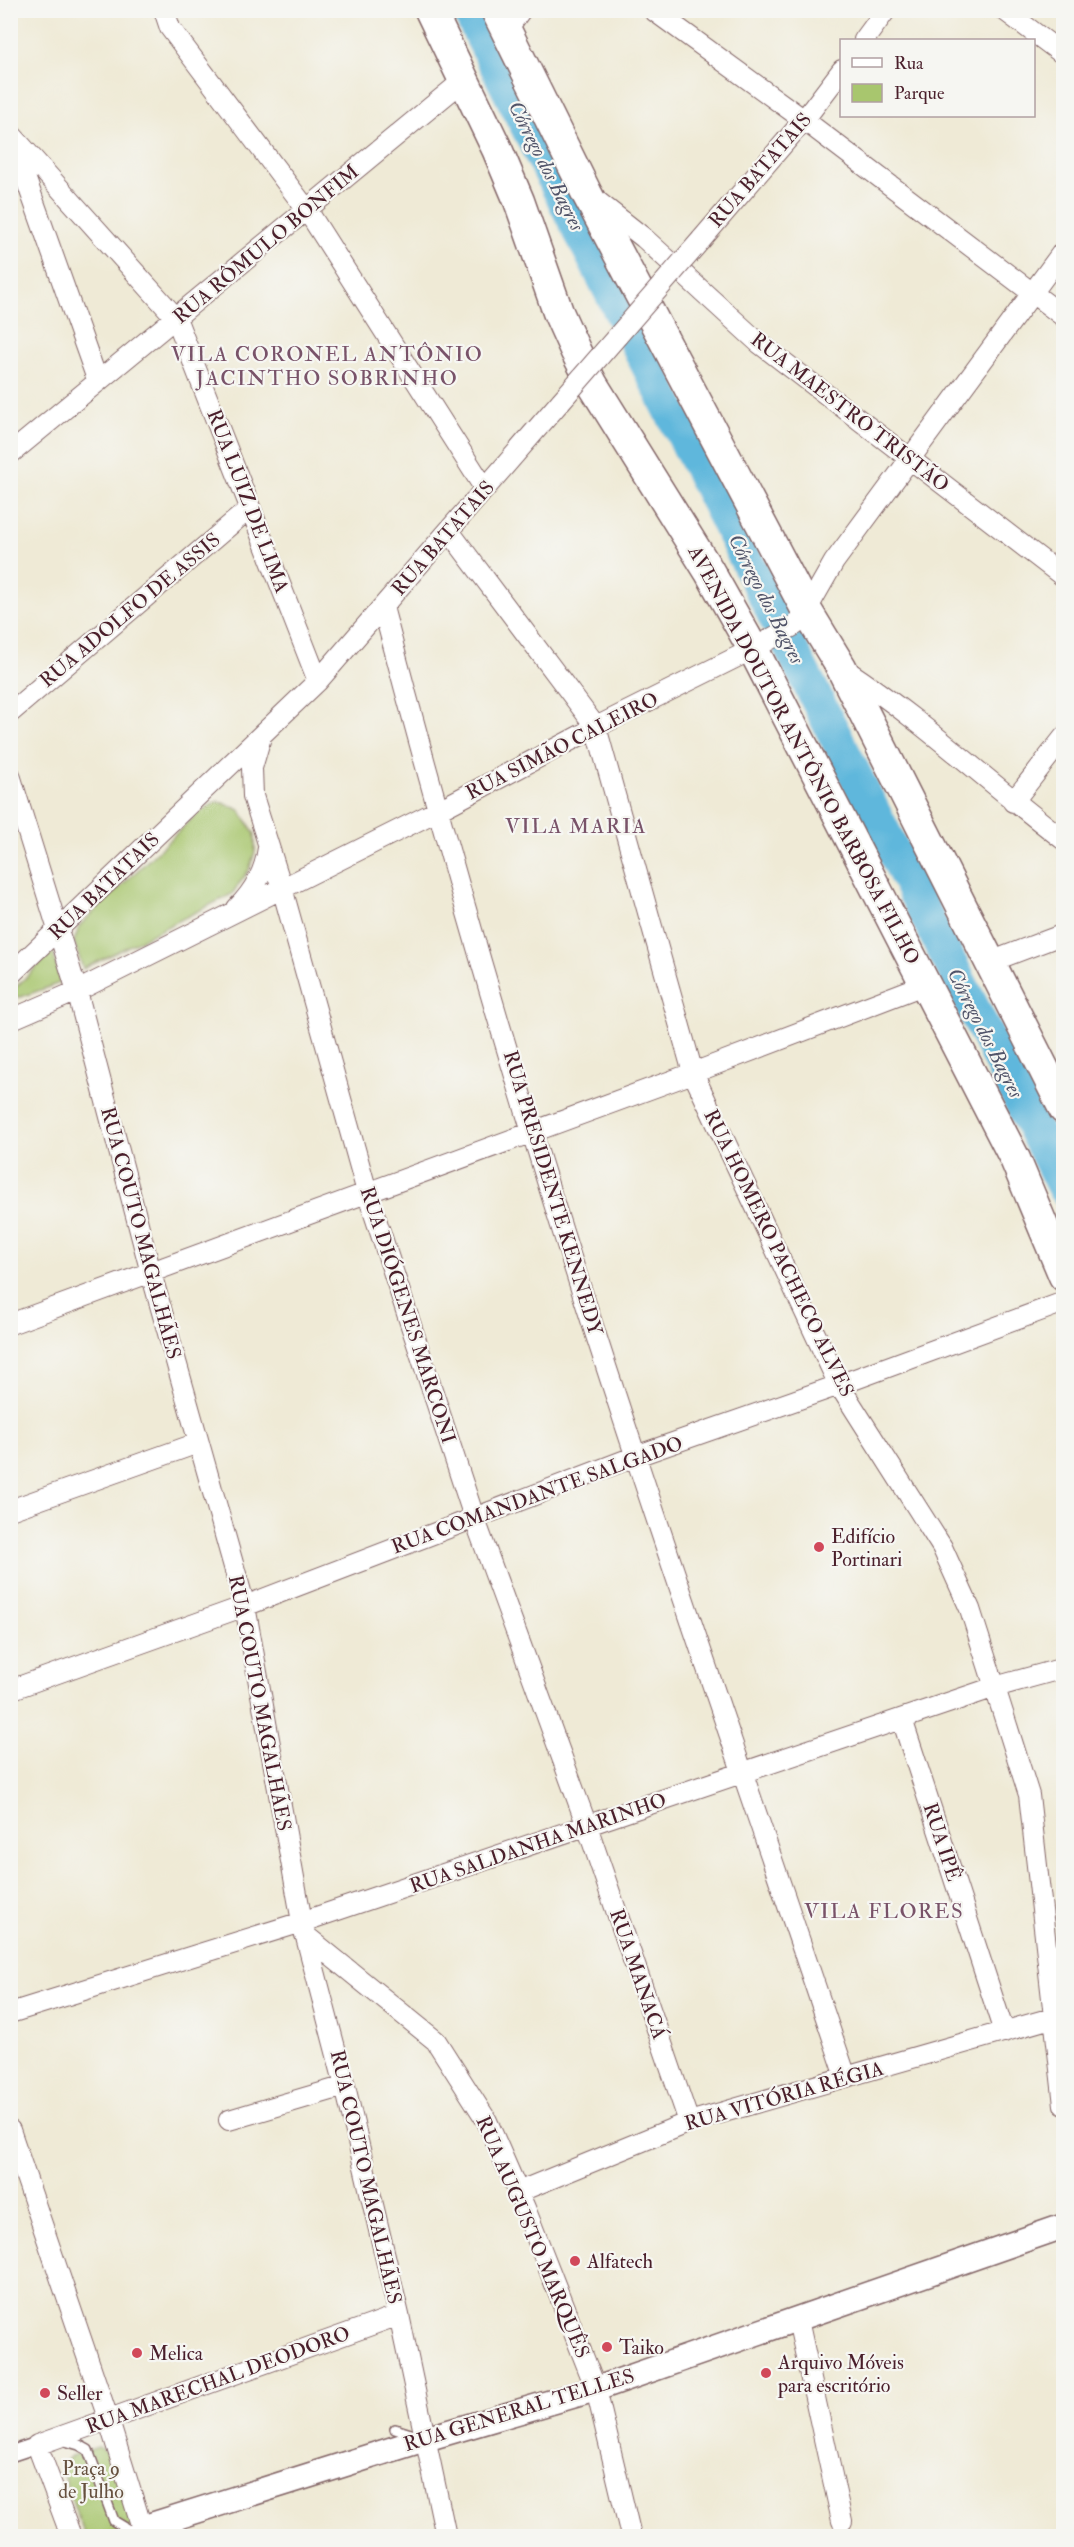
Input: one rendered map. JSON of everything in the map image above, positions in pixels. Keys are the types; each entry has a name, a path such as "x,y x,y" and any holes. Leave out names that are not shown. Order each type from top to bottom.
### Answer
{"main road":[{"name":"AVENIDA DOUTOR ANTÔNIO BARBOSA FILHO","path":"430,10 465,80 519,201 558,312 593,386 757,646 1015,1159 1064,1276"},
{"path":"508,17 587,194 801,618 841,667 1064,1109"}],"street":[{"path":"164,10 170,28 307,210 485,489"},
{"path":"653,10 804,120 1064,317"},
{"path":"865,39 886,10"},
{"path":"1004,10 1064,55"},
{"name":"RUA BATATAIS","path":"10,975 318,681 804,120 840,73"},
{"name":"RUA RÔMULO BONFIM","path":"10,454 465,80"},
{"name":"RUA LUIZ DE LIMA","path":"10,134 176,318 318,681"},
{"name":"RUA LUIZ DE LIMA","path":"10,134 98,382"},
{"name":"RUA MAESTRO TRISTÃO","path":"587,194 644,238 759,343 1064,577"},
{"path":"617,251 634,238 644,238"},
{"path":"801,618 834,562 1064,250"},
{"name":"RUA ADOLFO DE ASSIS","path":"10,713 250,508"},
{"name":"RUA HOMERO PACHECO ALVES","path":"449,531 596,728 693,1073 839,1385 942,1547 970,1609 1029,1794 1064,2105"},
{"name":"RUA PRESIDENTE KENNEDY","path":"383,607 437,811 532,1131 636,1456 846,2077"},
{"name":"RUA SIMÃO CALEIRO","path":"10,1020 77,991 437,811 757,646 801,618"},
{"path":"841,667 914,717 1013,802 1064,840"},
{"name":"RUA DIÓGENES MARCONI","path":"261,737 252,768 253,796 282,888 367,1192 474,1517 587,1826"},
{"path":"1013,802 1064,737"},
{"name":"RUA COUTO MAGALHÃES","path":"10,775 77,991 151,1273 244,1606 304,1929 345,2086 399,2315 446,2536"},
{"path":"214,780 233,782 253,796"},
{"path":"271,854 293,874 312,873"},
{"name":"RUA SIMÃO CALEIRO","path":"231,914 247,897 271,854"},
{"path":"990,962 1064,934"},
{"path":"11,1322 151,1273 693,1073 926,984"},
{"name":"RUA COMANDANTE SALGADO","path":"10,1690 244,1606 636,1456 839,1385 1064,1302"},
{"path":"10,1510 198,1443"},
{"name":"RUA SALDANHA MARINHO","path":"10,2013 304,1929 587,1826 995,1687 1064,1668"},
{"name":"RUA IPÊ","path":"902,1719 1004,2032"},
{"name":"RUA MANACÁ","path":"587,1826 689,2122"},
{"name":"RUA AUGUSTO MARQUÊS","path":"304,1929 436,2041 487,2121 518,2192 596,2389 630,2536"},
{"name":"RUA VITÓRIA RÉGIA","path":"518,2192 689,2122 1055,2017"},
{"path":"229,2121 345,2086"},
{"path":"10,2130 108,2418 127,2463 136,2493 143,2532"},
{"name":"RUA GENERAL TELLES","path":"143,2532 425,2439 596,2389 1064,2226"},
{"name":"RUA MARECHAL DEODORO","path":"46,2441 399,2315"},
{"path":"798,2320 842,2521"},
{"path":"10,2454 46,2441 71,2536"}],"lane":[{"path":"395,2429 425,2439"},
{"path":"46,2441 79,2445 88,2450 114,2521 129,2530 143,2532"}],"green space":[{"path":"218,801 240,810 255,834 255,852 249,870 232,894 83,969 74,941 80,925 198,813"},
{"path":"53,951 60,983 21,997 13,997 16,987"},
{"name":"Praça 9 de Julho","path":"98,2447 110,2455 135,2536 85,2536 60,2467 71,2456"}],"waterway":[{"name":"Córrego dos Bagres","path":"468,10 1064,1188"}],"place":[{"name":"Edifício Portinari","path":"819,1547"},
{"name":"Alfatech","path":"575,2261"},
{"name":"Taiko","path":"607,2347"},
{"name":"Melica","path":"137,2353"},
{"name":"Arquivo Móveis para escritório","path":"766,2373"},
{"name":"Seller","path":"45,2393"}],"district":[{"name":"VILA CORONEL ANTÔNIO JACINTHO SOBRINHO","path":"327,366"},
{"name":"VILA MARIA","path":"576,826"},
{"name":"VILA FLORES","path":"884,1911"}]}
